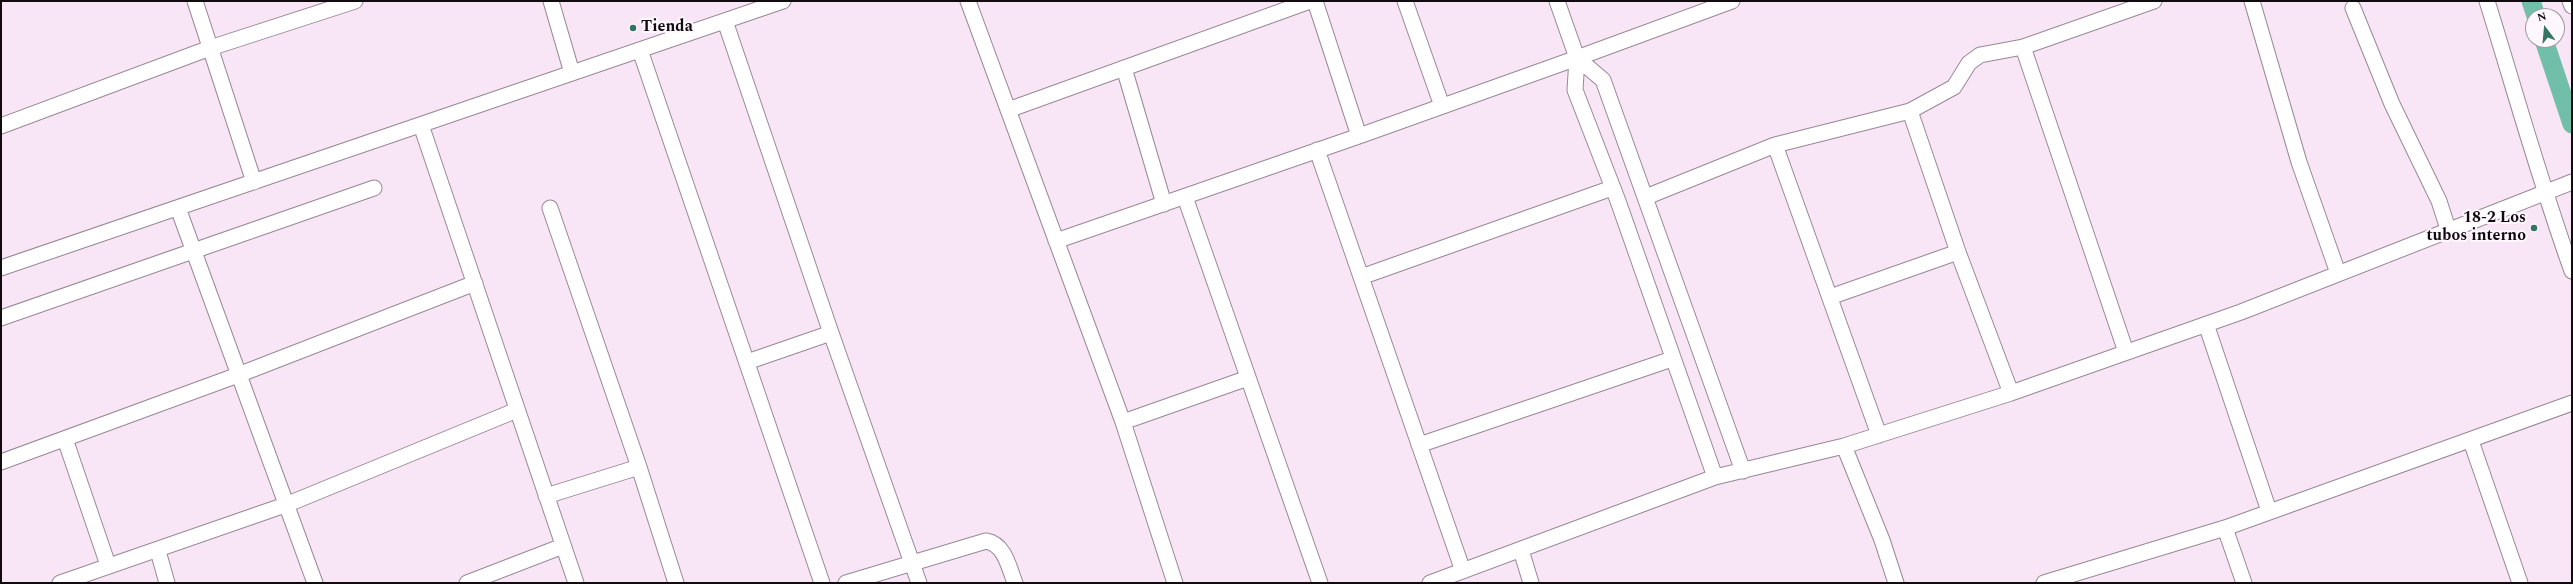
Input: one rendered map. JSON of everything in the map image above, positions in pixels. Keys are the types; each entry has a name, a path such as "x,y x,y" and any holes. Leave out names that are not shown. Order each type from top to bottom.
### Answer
{"street":[{"path":"195,1 254,182"},
{"path":"1,126 210,48 355,1"},
{"path":"551,1 572,73"},
{"path":"1,268 783,1"},
{"path":"968,1 1123,422 1175,583"},
{"path":"1008,110 1310,1"},
{"path":"1315,1 1359,136"},
{"path":"1405,1 1442,106"},
{"path":"1557,1 1578,58 1575,90 1612,188 1715,478"},
{"path":"1056,241 1359,136 1732,1"},
{"path":"1646,197 1775,145 1910,111 1954,87 1969,63 1980,55 2023,47 2154,1"},
{"path":"2252,1 2299,162 2338,273"},
{"path":"2487,1 2535,155 2550,189 2572,271"},
{"path":"2570,1 2572,6"},
{"path":"2353,8 2392,104 2439,201 2448,229"},
{"path":"725,21 831,333 913,562 919,583"},
{"path":"2023,47 2126,352"},
{"path":"640,50 822,583"},
{"path":"1578,58 1603,80 1743,471"},
{"path":"1124,68 1164,204"},
{"path":"1910,111 1958,252 2012,393"},
{"path":"421,125 576,583"},
{"path":"1775,145 1879,435"},
{"path":"1317,150 1463,571"},
{"path":"1430,583 1715,478 1844,446 2012,393 2206,324 2550,189 2572,182"},
{"path":"1,318 374,188"},
{"path":"1361,277 1612,188"},
{"path":"1185,197 1320,583"},
{"path":"178,208 238,375 288,504 315,583"},
{"path":"550,208 639,467 676,583"},
{"path":"1830,297 1958,252"},
{"path":"1,462 238,375 475,284"},
{"path":"2206,324 2270,511"},
{"path":"747,362 831,333"},
{"path":"1420,445 1672,358"},
{"path":"1123,422 1248,378"},
{"path":"2044,583 2066,579 2225,528 2572,403"},
{"path":"60,583 108,565 158,551 288,504 517,410"},
{"path":"64,439 108,565"},
{"path":"2470,441 2520,583"},
{"path":"1844,446 1882,540 1896,583"},
{"path":"546,496 639,467"},
{"path":"2225,528 2244,583"},
{"path":"846,583 986,541 991,542 1004,554 1015,583"},
{"path":"467,583 563,546"},
{"path":"1521,550 1531,583"},
{"path":"158,551 168,583"}],"waterway":[{"path":"2531,1 2533,8"},
{"path":"2547,48 2572,124"}],"place":[{"name":"Tienda","path":"633,28"},
{"name":"18-2 Los tubos interno","path":"2534,228"}]}
